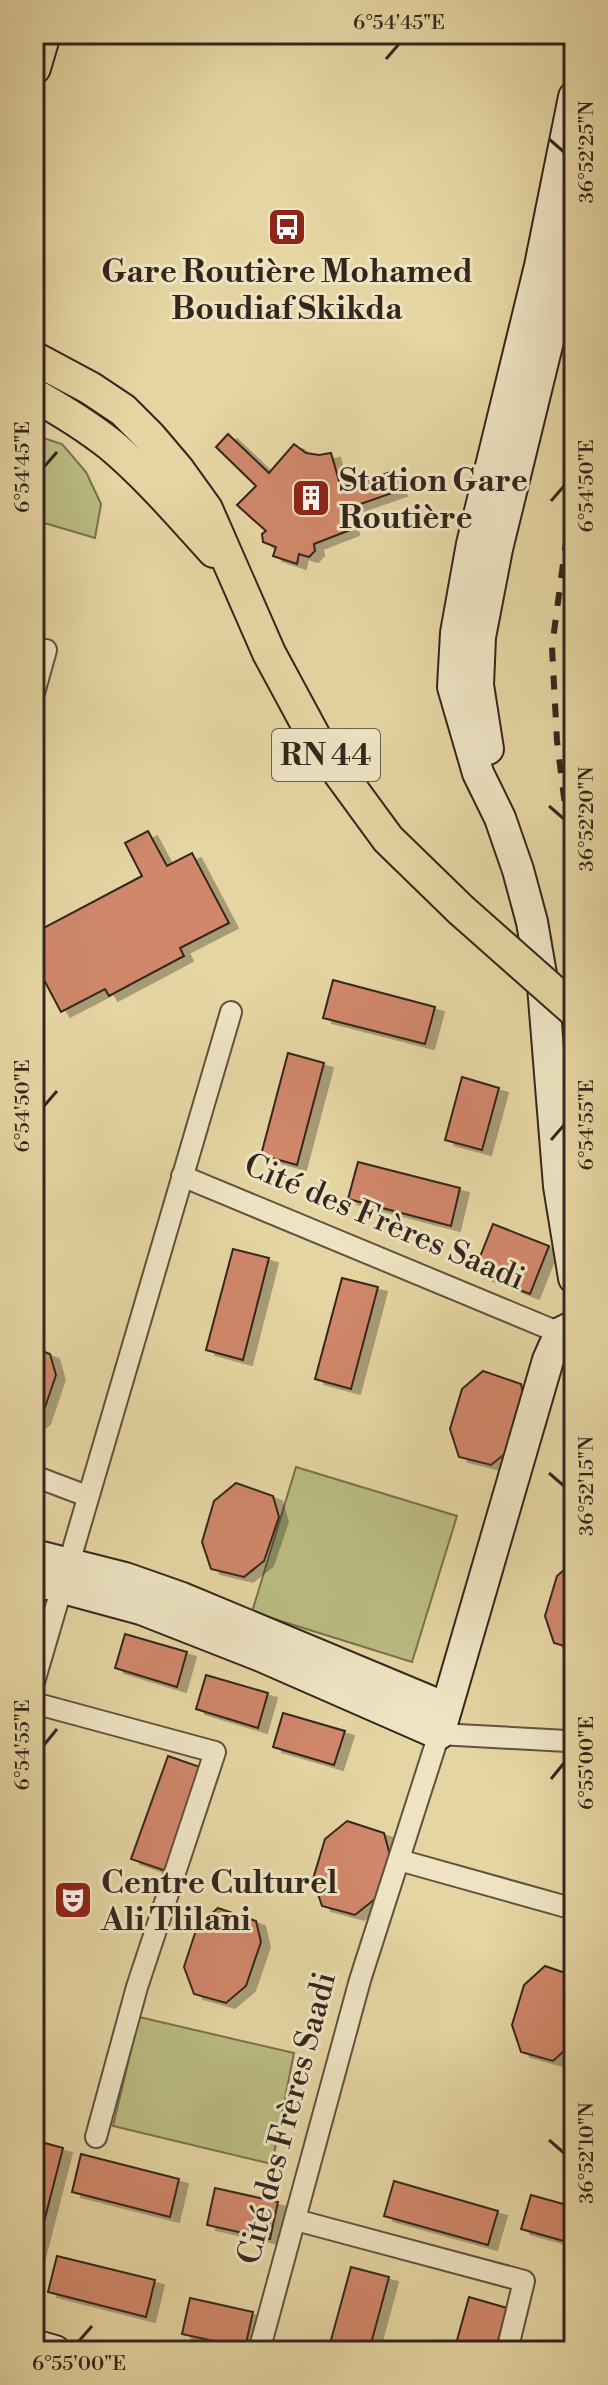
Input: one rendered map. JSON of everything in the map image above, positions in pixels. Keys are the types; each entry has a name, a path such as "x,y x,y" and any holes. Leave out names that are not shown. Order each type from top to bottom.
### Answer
{"main road":[{"path":"34,68 44,34"},
{"path":"574,97 540,266 472,544 454,646 453,687 478,773 500,818 518,870 536,947 543,986 556,1135 574,1205"},
{"path":"500,818 478,685 480,637 497,549 565,272 574,222"},
{"path":"34,358 101,395 123,410 150,437 206,509 232,571"},
{"path":"34,395 75,418 112,446 155,486 232,571"},
{"name":"RN 44","path":"232,571 284,683 339,774 398,850 574,1010"},
{"name":"Cité des Frères Saadi","path":"556,1135 559,1186 574,1278"},
{"name":"Cité des Frères Saadi","path":"442,1721 548,1360 567,1329"},
{"path":"34,1555 54,1577 100,1596 178,1623 377,1705 442,1721"},
{"path":"34,2345 55,2351"}],"street":[{"path":"34,693 46,650"},
{"path":"34,1682 54,1577 87,1496 231,1012"},
{"name":"Cité des Frères Saadi","path":"182,1176 567,1329"},
{"path":"34,1476 87,1496"},
{"path":"34,1703 215,1752 137,1987 96,2137"},
{"path":"442,1721 567,1741"},
{"name":"Cité des Frères Saadi","path":"259,2351 360,1980 442,1721"},
{"path":"399,1860 574,1909"},
{"path":"296,2220 524,2281 507,2351"}],"green space":[{"path":"34,435 62,444 86,472 101,504 95,538 34,520"},
{"path":"296,1467 457,1516 412,1662 252,1612"},
{"path":"139,2017 294,2053 272,2164 113,2126"}],"building":[{"name":"Station Gare Routière","path":"228,434 269,473 294,444 306,453 331,453 341,488 391,472 398,491 346,509 350,530 314,544 315,551 309,557 299,554 297,564 273,556 276,547 263,542 262,534 266,531 237,505 256,486 216,447"},
{"path":"148,831 167,866 192,853 229,923 180,948 184,956 109,996 105,989 61,1012 34,961 34,933 142,876 125,843"},
{"path":"333,980 435,1007 425,1044 323,1018"},
{"path":"288,1053 324,1063 297,1165 261,1155"},
{"path":"462,1077 499,1088 482,1150 445,1140"},
{"path":"358,1162 460,1188 451,1226 348,1199"},
{"path":"493,1224 549,1246 530,1294 474,1272"},
{"path":"233,1249 269,1258 243,1360 206,1350"},
{"path":"342,1278 378,1287 351,1389 315,1379"},
{"path":"34,1348 50,1354 56,1375 41,1419 34,1425"},
{"path":"483,1371 521,1384 526,1405 511,1449 491,1465 459,1457 450,1429 462,1389"},
{"path":"236,1483 273,1496 279,1517 264,1561 244,1577 211,1569 202,1542 214,1501"},
{"path":"574,1561 574,1649 554,1643 545,1616 557,1576"},
{"path":"125,1634 187,1652 177,1687 115,1668"},
{"path":"206,1675 268,1693 258,1728 196,1709"},
{"path":"283,1713 345,1731 334,1765 273,1747"},
{"path":"168,1756 203,1768 166,1871 131,1859"},
{"path":"347,1821 384,1833 390,1855 375,1899 355,1915 322,1906 313,1879 325,1839"},
{"path":"218,1908 256,1921 261,1942 246,1986 226,2003 194,1994 184,1967 197,1927"},
{"path":"545,1966 574,1976 574,2042 553,2061 521,2052 512,2025 524,1985"},
{"path":"34,2140 63,2148 34,2261"},
{"path":"81,2154 179,2179 170,2217 72,2192"},
{"path":"394,2181 498,2211 488,2245 384,2216"},
{"path":"215,2188 278,2202 270,2239 207,2225"},
{"path":"531,2195 574,2207 574,2244 521,2229"},
{"path":"57,2256 155,2280 146,2317 48,2292"},
{"path":"351,2267 389,2277 369,2351 328,2351"},
{"path":"469,2297 507,2308 495,2351 454,2351"},
{"path":"190,2298 253,2312 245,2348 182,2334"}],"railway":[{"path":"574,481 552,647 557,741 574,878"},
{"path":"574,595 568,637 574,746"}],"place":[{"name":"Gare Routière Mohamed Boudiaf Skikda","path":"287,227"},
{"name":"Station Gare Routière","path":"311,498"},
{"name":"Centre Culturel Ali Tlilani","path":"73,1900"}]}
